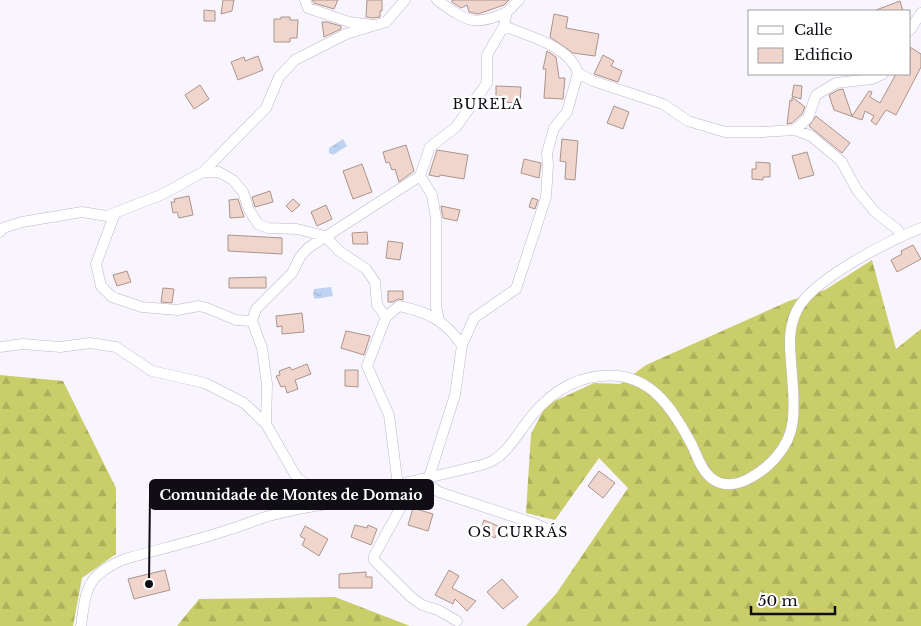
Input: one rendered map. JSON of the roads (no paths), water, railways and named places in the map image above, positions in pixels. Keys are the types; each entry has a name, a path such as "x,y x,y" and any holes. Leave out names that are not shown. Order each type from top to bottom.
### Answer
{"street":[{"path":"306,0 308,8 350,22 375,25"},
{"path":"0,232 3,228 22,222 82,212 107,216 163,194 203,172 266,108 279,77 295,60 346,34 386,22 405,0"},
{"path":"437,0 461,18 476,22 507,12 519,0"},
{"path":"266,424 267,384 262,348 252,321 256,309 292,273 300,257 308,248 420,176 430,147 456,127 487,83 487,55 504,26 507,12"},
{"path":"911,28 921,13"},
{"path":"425,478 455,395 462,345 474,318 516,289 546,197 547,153 554,128 567,112 578,72 575,63 563,52 551,45 504,26"},
{"path":"578,72 593,81 663,104 688,121 725,132 795,130 812,136 841,162 857,190 875,212 898,230 902,236"},
{"path":"795,130 808,118 816,95 836,83 872,79 881,75"},
{"path":"203,172 219,172 233,180 243,192 249,210 258,224 268,228 297,229 325,236 339,251 366,269 375,282 377,305 386,317"},
{"path":"420,176 432,194 436,218 436,307 439,320"},
{"path":"115,213 96,264 101,286 112,297 142,307 177,310 199,306 236,320 252,321"},
{"path":"81,626 85,596 92,580 100,571 125,558 229,530 269,516 334,502 488,463 508,449 532,414 547,398 571,383 585,379 612,375 636,381 653,390 666,403 679,421 704,470 711,478 728,484 739,483 750,478 773,461 783,448 793,425 789,337 799,306 811,292 827,279 902,236 921,228"},
{"path":"398,486 389,415 368,366 386,317 399,306 414,309 439,320 452,330 462,345"},
{"path":"0,347 23,344 60,347 90,343 116,347 152,371 205,383 244,403 266,424 298,478 334,502"},
{"path":"425,478 439,492 536,524 557,533"},
{"path":"410,482 408,494 374,556 374,560 411,597 457,621"}],"water":[{"path":"343,139 347,146 333,155 329,153 329,148"},
{"path":"331,287 333,296 315,299 313,295 314,289"}],"place":[{"name":"Comunidade de Montes de Domaio","path":"149,584"}],"district":[{"name":"BURELA","path":"488,104"},
{"name":"OS CURRÁS","path":"518,532"}]}
